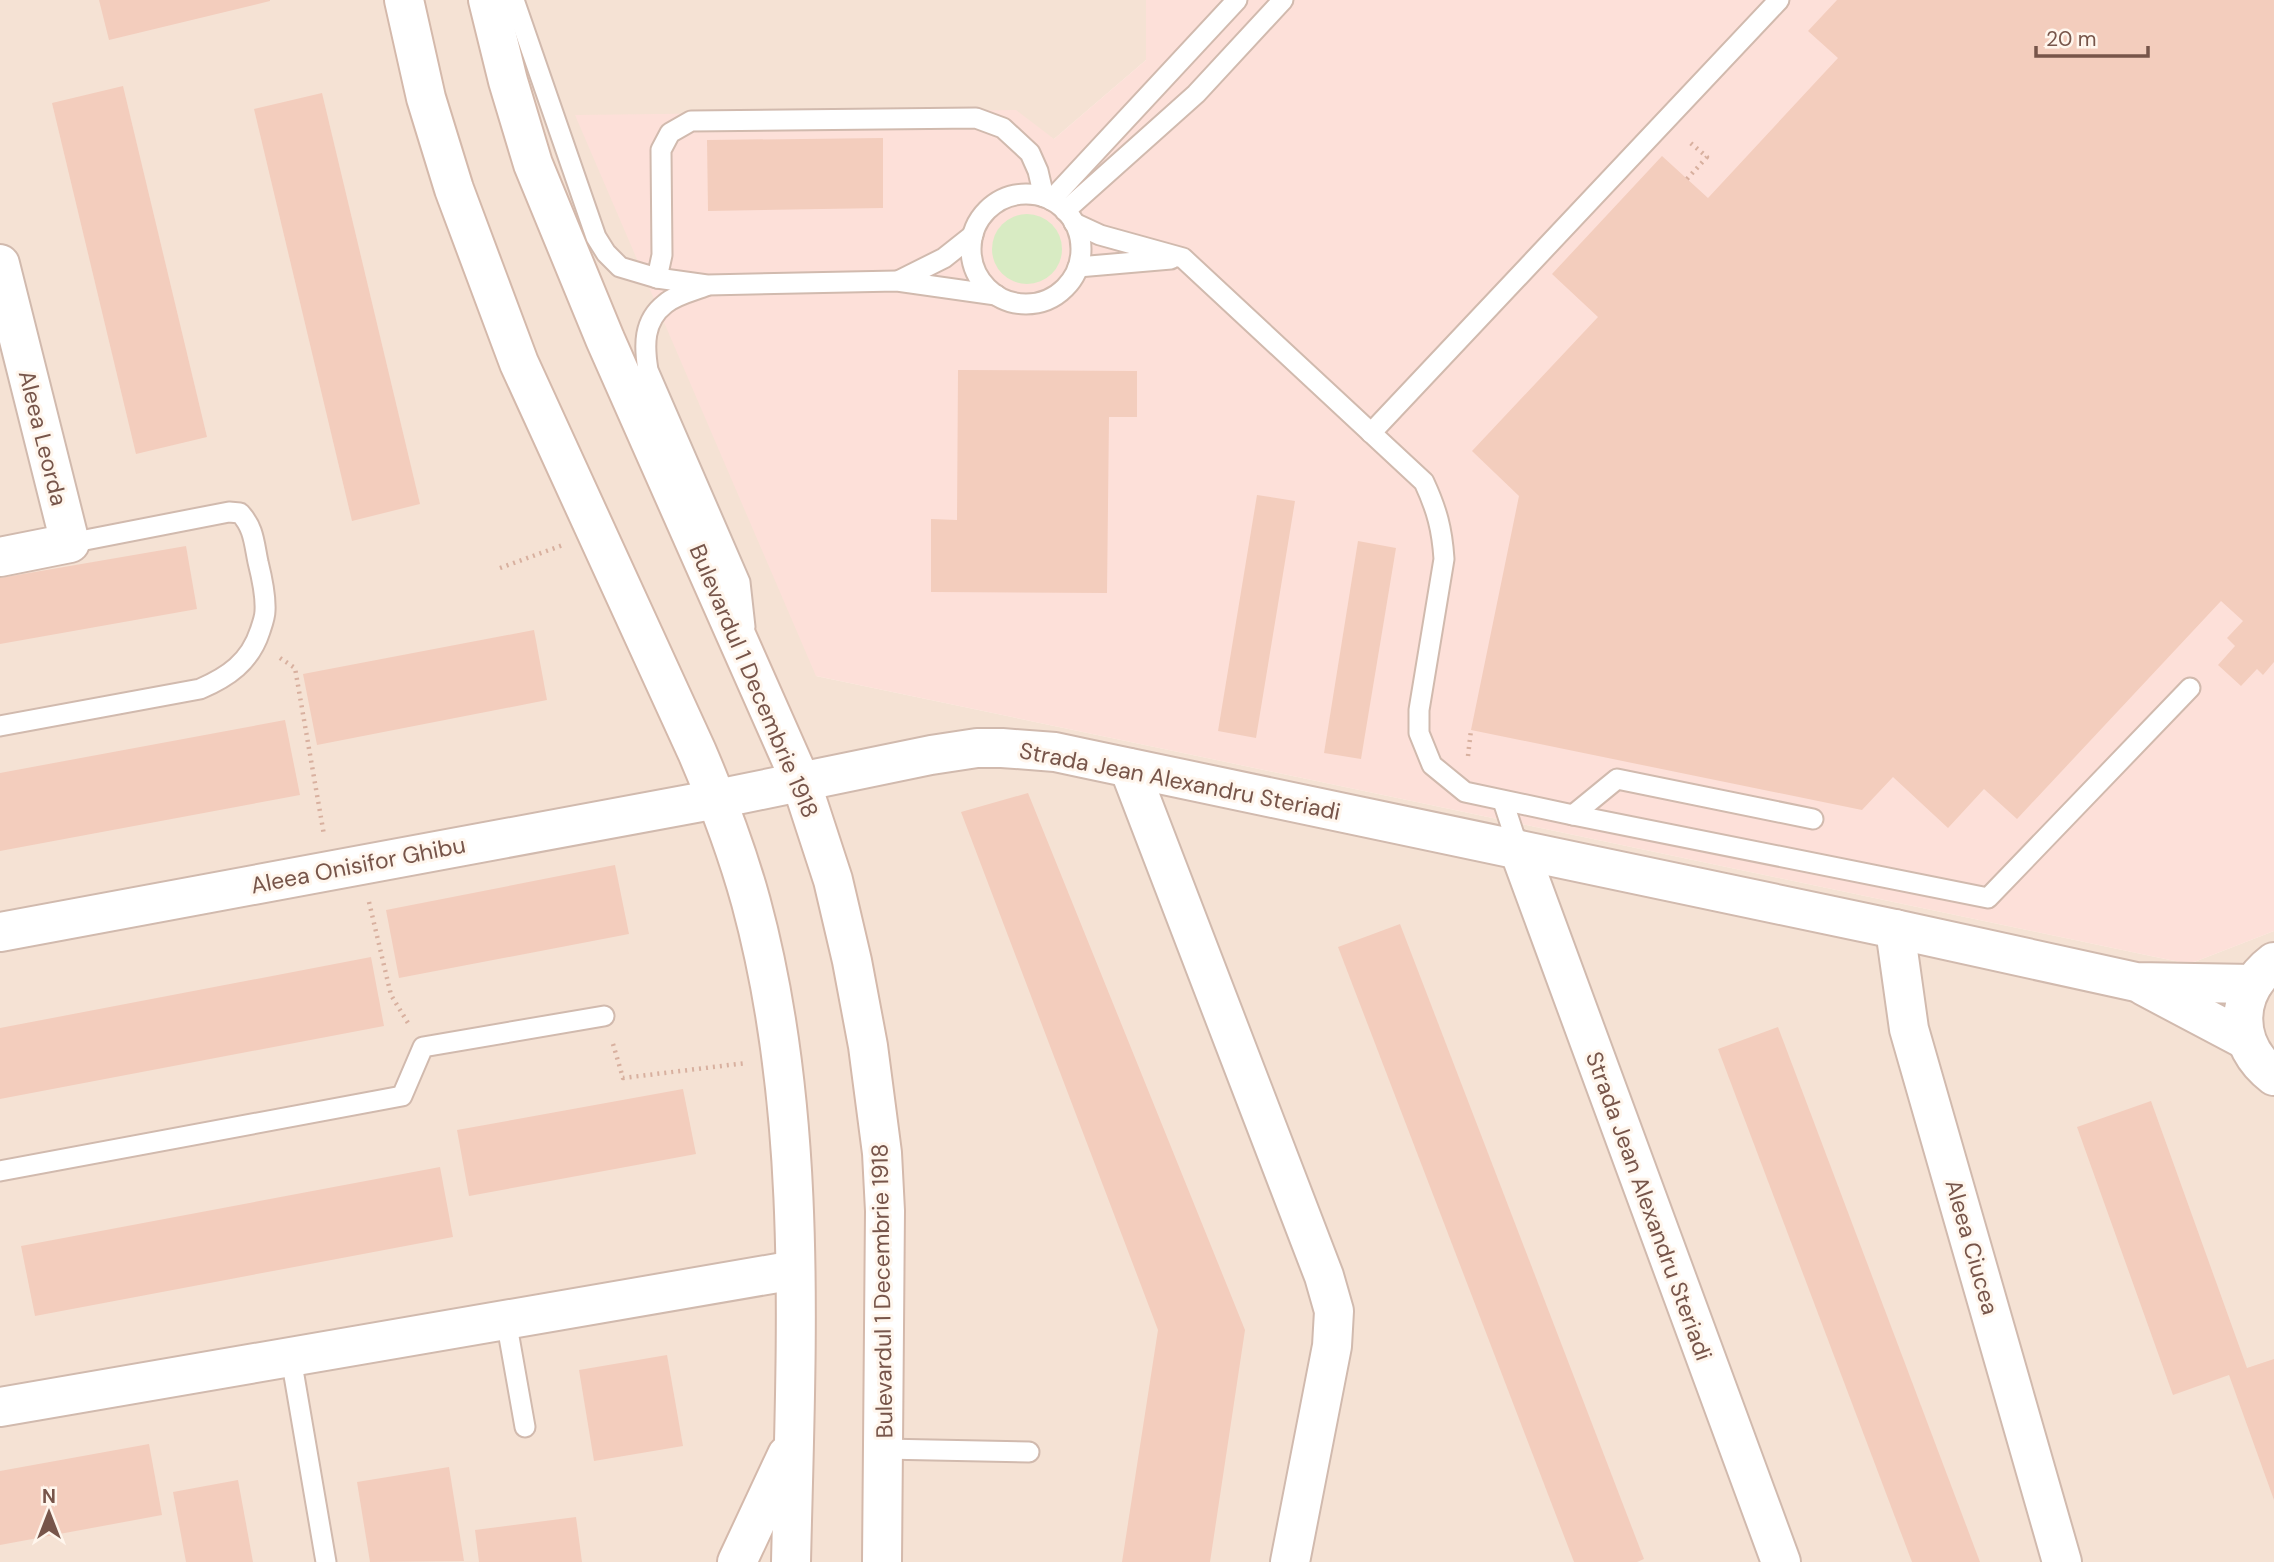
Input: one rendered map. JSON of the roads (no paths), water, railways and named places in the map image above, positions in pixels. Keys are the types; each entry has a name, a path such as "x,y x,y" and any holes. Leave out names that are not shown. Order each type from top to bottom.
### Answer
{"street":[{"path":"404,0 426,98 454,189 519,363 697,752 717,799 751,902 768,975 792,1160 795,1270 791,1562"},
{"name":"Bulevardul 1 Decembrie 1918","path":"488,0 508,81 533,164 605,339 801,782 833,880 852,961 876,1099 885,1211 882,1562"},
{"name":"Aleea Leorda","path":"0,264 70,543"},
{"path":"0,557 70,543"},
{"name":"Strada Jean Alexandru Steriadi","path":"717,799 930,755 977,748 1055,752 2136,982 2246,1040"},
{"path":"1129,768 1315,1251 1334,1311 1332,1346 1290,1562"},
{"name":"Aleea Onisifor Ghibu","path":"0,932 717,799"},
{"name":"Strada Jean Alexandru Steriadi","path":"1519,850 1781,1562"},
{"name":"Aleea Ciucea","path":"1895,929 1909,1029 2062,1562"},
{"path":"2263,973 2245,1002 2243,1020 2246,1040 2253,1056 2274,1076"},
{"name":"Strada Jean Alexandru Steriadi","path":"2136,982 2263,973"},
{"path":"0,1407 795,1270"},
{"path":"737,1562 794,1440"}],"lane":[{"path":"514,0 596,237 606,253 620,267 657,278 707,285 897,281 996,295"},
{"path":"1059,208 1237,0"},
{"path":"1059,208 1196,94 1283,0"},
{"path":"1371,433 1779,0"},
{"path":"657,278 662,255 661,150 670,133 691,121 976,118 1003,128 1030,153 1059,208 1080,237 1081,252 1078,267 1067,285 1050,299 1023,304 1008,301 985,286 977,275 971,248 973,235 980,218 992,206 1008,197 1026,195 1059,208 1100,235 1183,258 1424,482 1437,511 1444,559 1419,710 1419,733 1432,765 1465,792 1988,898 2190,688"},
{"path":"897,281 944,258 973,235"},
{"path":"1078,267 1183,258"},
{"path":"707,285 666,303 650,321 645,348 649,370 740,582 748,663"},
{"path":"0,726 200,689 236,670 257,641 266,613 264,593 250,524 240,513 229,512 70,543"},
{"path":"1573,815 1618,779 1813,819"},
{"path":"1503,801 1519,850"},
{"path":"0,1171 402,1096 422,1047 604,1016"},
{"path":"506,1320 525,1427"},
{"path":"291,1358 326,1562"},
{"path":"884,1449 1029,1452"}]}
